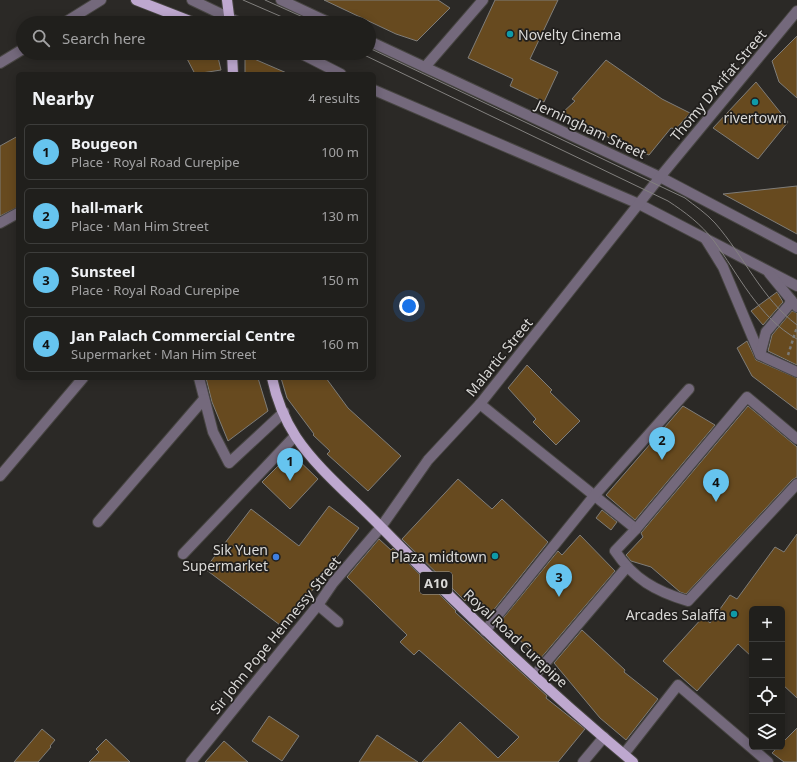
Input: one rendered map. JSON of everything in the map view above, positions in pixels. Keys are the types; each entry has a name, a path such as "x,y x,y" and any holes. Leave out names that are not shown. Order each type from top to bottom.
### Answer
{"main road":[{"path":"136,0 177,16"},
{"path":"227,0 229,16"},
{"path":"232,60 233,72"},
{"name":"Royal Road Curepipe","path":"273,380 284,412 296,436 314,459 418,566 485,631 633,762"}],"street":[{"path":"75,16 100,0"},
{"path":"192,0 222,16"},
{"path":"281,0 315,16"},
{"path":"425,67 483,0"},
{"name":"Thomy D'Arifat Street","path":"639,204 797,11"},
{"name":"Jerningham Street","path":"376,44 660,177 797,249"},
{"path":"0,63 16,53"},
{"path":"314,60 337,72"},
{"path":"376,91 639,204 797,286"},
{"name":"Malartic Street","path":"381,527 428,460 480,404 639,204"},
{"path":"0,223 16,214"},
{"path":"705,238 723,267 760,356 797,372"},
{"path":"760,356 766,332 789,305 794,303 766,270"},
{"path":"0,476 81,380"},
{"path":"199,380 213,432 229,463 284,412"},
{"path":"485,631 594,496 689,389"},
{"path":"797,439 747,397 636,529 615,551 626,568 664,594 688,601 797,484"},
{"path":"98,522 204,399"},
{"path":"480,404 636,529"},
{"path":"183,554 296,436"},
{"name":"Sir John Pope Hennessy Street","path":"191,762 318,605 333,583 381,527"},
{"path":"535,675 626,568"},
{"path":"318,605 338,622"},
{"path":"624,754 678,685 768,762"},
{"path":"583,762 604,737"}],"path":[{"path":"785,367 797,326"}],"building":[{"path":"324,0 438,0 450,8 417,41 396,34 376,25 376,16 358,16"},
{"name":"Novelty Cinema","path":"495,0 558,0 530,59 558,72 544,102 510,86 513,79 468,58"},
{"path":"797,36 797,98 779,82 772,61"},
{"path":"188,60 219,60 221,70 194,72"},
{"path":"245,60 257,60 284,72 245,72"},
{"path":"606,60 662,99 690,113 676,129 671,128 649,155 628,147 561,114 575,101 572,99"},
{"name":"rivertown","path":"756,82 788,122 758,159 713,128"},
{"path":"16,137 16,208 0,216 0,146"},
{"path":"797,186 797,234 723,194"},
{"path":"777,292 783,302 763,325 751,311"},
{"path":"792,311 797,313 797,365 768,351 772,335"},
{"path":"747,341 756,360 797,378 797,410 752,376 737,348"},
{"path":"527,365 552,390 550,392 580,421 556,445 533,422 536,419 508,388"},
{"path":"206,380 259,380 268,411 228,441 212,402"},
{"path":"282,380 327,380 348,408 401,456 368,491 327,454 330,451 313,435 314,434 287,398"},
{"path":"683,406 715,425 635,520 606,495"},
{"path":"748,406 797,447 797,477 792,480 686,594 680,592 651,567 631,561 626,555 643,537 641,533"},
{"path":"291,453 318,479 290,509 262,482"},
{"path":"458,479 492,509 502,499 548,542 492,612 471,594 465,601 402,539"},
{"name":"Sik Yuen Supermarket","path":"329,506 359,528 284,628 205,569 251,509 299,546"},
{"path":"602,510 617,522 611,530 596,518"},
{"name":"Arcades Salaffa","path":"797,534 797,698 785,687 785,606 749,606 749,654 738,644 697,691 663,661 703,617 710,623 730,595 737,599 775,547 784,552"},
{"path":"580,535 615,571 540,659 500,622 558,551 562,555"},
{"path":"379,539 391,550 393,548 456,611 455,612 547,696 546,698 585,729 558,762 422,762 460,722 498,758 519,737 419,650 414,655 400,642 407,635 347,577"},
{"path":"582,630 625,670 624,672 658,699 626,740 600,718 554,663"},
{"path":"269,716 299,736 282,761 252,741"},
{"path":"797,728 797,762 784,762 772,753 775,750 785,750 785,740"},
{"path":"42,729 55,740 50,746 51,747 38,762 14,762"},
{"path":"377,735 418,762 359,762"},
{"path":"106,739 130,762 89,762 99,752 96,749"},
{"path":"224,741 248,762 205,762"}],"tram line":[{"path":"243,0 280,16"},
{"path":"265,0 300,16"},
{"path":"376,51 685,198 715,223 763,290 784,314 797,325"},
{"path":"375,60 668,201 687,214 704,229 760,307 771,319 797,339"}],"place":[{"name":"Novelty Cinema","path":"510,34"},
{"name":"rivertown","path":"755,102"},
{"name":"hall-mark","path":"662,460"},
{"name":"Bougeon","path":"290,481"},
{"name":"Jan Palach Commercial Centre","path":"716,502"},
{"name":"Plaza midtown","path":"495,556"},
{"name":"Sik Yuen Supermarket","path":"276,557"},
{"name":"Sunsteel","path":"559,597"},
{"name":"Arcades Salaffa","path":"734,614"}]}
